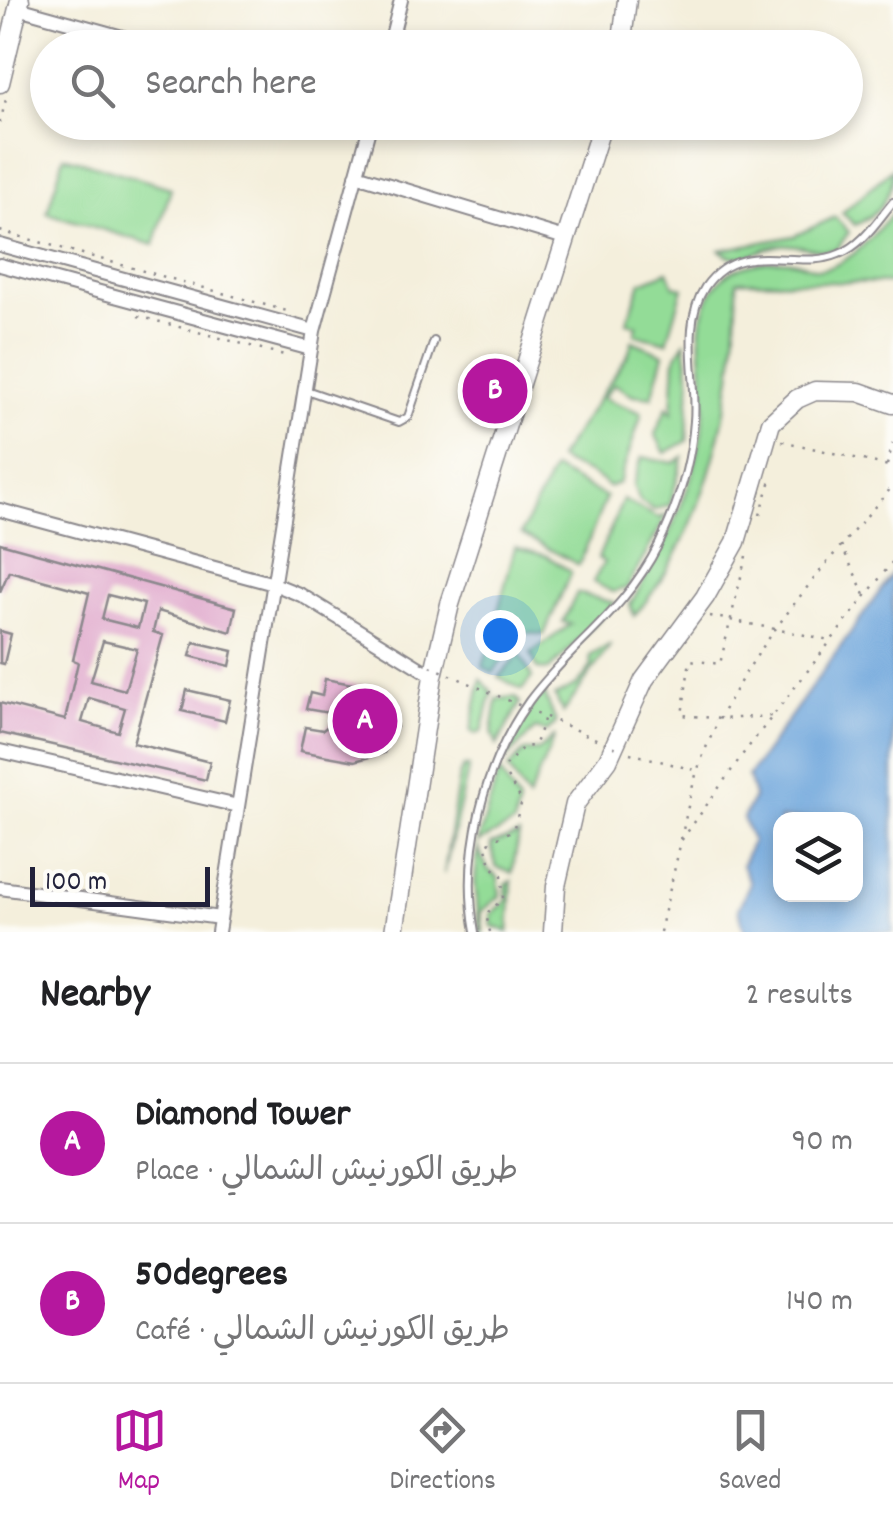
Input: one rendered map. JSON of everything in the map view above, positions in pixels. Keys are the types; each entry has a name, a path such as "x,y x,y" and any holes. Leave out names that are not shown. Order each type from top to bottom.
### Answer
{"main road":[{"path":"623,30 627,0"},
{"path":"0,83 19,4"},
{"path":"394,932 427,669 597,140"},
{"path":"553,932 556,886 576,804 608,760 644,680 693,613 736,542 767,435 781,410 814,391 859,392 893,404"}],"street":[{"path":"394,30 401,0"},
{"path":"19,4 104,30"},
{"path":"0,888 219,925 314,331 366,140"},
{"path":"356,175 566,238"},
{"path":"0,244 314,331"},
{"path":"0,265 311,349"},
{"path":"0,510 274,584 301,595 427,669"},
{"path":"0,751 238,806"}],"lane":[{"path":"475,932 472,874 477,824 488,780 506,740 530,701 635,586 679,494 695,417 692,336 705,288 722,270 742,262 767,256 830,258 844,253 861,240 893,202"},
{"path":"306,390 399,422 408,416 434,340"}],"path":[{"path":"0,231 290,312"},
{"path":"780,441 893,467"},
{"path":"887,466 893,442"},
{"path":"756,527 772,478"},
{"path":"660,932 697,770 722,719 777,630 841,545 893,486"},
{"path":"751,542 720,664 690,660 682,715 722,719 772,716"},
{"path":"841,545 866,596"},
{"path":"681,841 893,561"},
{"path":"693,613 831,640"},
{"path":"427,669 619,750 697,770"},
{"path":"490,932 486,914 503,899 502,874 492,867 485,845 513,830 522,801 502,769 523,747 534,746 545,717"}],"green space":[{"path":"64,156 171,188 154,245 47,213"},
{"path":"893,168 883,202 871,216 855,225 842,213"},
{"path":"893,213 893,283 737,281 732,367 714,458 681,544 634,616 630,604 656,559 688,488 701,438 701,327 710,295 728,274 758,263 781,260 819,269 833,266 861,247"},
{"path":"835,217 849,232 837,249 781,245 742,257 720,250 794,236"},
{"path":"668,271 674,286 683,288 667,342 635,334 637,325 627,322 641,282"},
{"path":"632,341 664,354 652,397 633,395 614,384 603,398 642,413 619,483 608,487 558,459 628,355"},
{"path":"685,342 690,380 687,441 665,453 655,434 667,407 672,413 675,358"},
{"path":"642,457 674,463 683,457 670,505 654,510 640,501 633,485"},
{"path":"553,469 606,497 579,565 521,534"},
{"path":"623,500 659,518 667,515 627,588 613,592 593,582 604,562 598,558"},
{"path":"515,547 547,556 571,572 544,635 523,632 493,673 483,667"},
{"path":"577,593 615,603 549,670 537,669 531,653 571,624 563,622"},
{"path":"611,644 563,713 555,696 577,685 591,667 590,656"},
{"path":"520,654 532,677 522,690 499,677"},
{"path":"481,679 492,692 482,732 475,734 471,731"},
{"path":"544,692 556,723 547,732 535,729 503,762 531,707"},
{"path":"516,697 520,703 497,745 492,732 497,699"},
{"path":"555,736 528,799 508,768 525,751 538,751"},
{"path":"464,767 469,767 444,874 459,775"},
{"path":"499,770 519,803 514,824 478,843"},
{"path":"519,835 512,873 496,867 491,844"},
{"path":"478,848 488,870 498,877 500,896 481,912 483,932 475,882"},
{"path":"512,881 509,932 492,926 491,914 507,901 506,885"}],"water":[{"path":"893,573 893,932 745,932 738,909 750,883 742,865 752,841 743,818 754,797 748,776"}],"building":[{"path":"0,543 236,608 231,632 158,611 153,632 163,635 133,743 210,762 206,780 0,733 0,703 65,720 78,662 73,660 89,593 9,571 0,592","holes":["108,595 144,604 138,628 102,619","103,641 137,649 125,690 91,681","89,698 125,708 118,732 82,722"]},
{"path":"0,631 11,634 4,664 0,663"},
{"path":"194,642 233,651 230,666 190,656"},
{"path":"325,679 368,687 391,704 397,727 384,753 355,761 300,751 305,727 323,730 341,715 306,709 310,693 322,696"},
{"path":"187,690 230,700 225,721 182,711"}],"place":[{"name":"50degrees","path":"495,391"},
{"name":"Diamond Tower","path":"365,721"}]}
